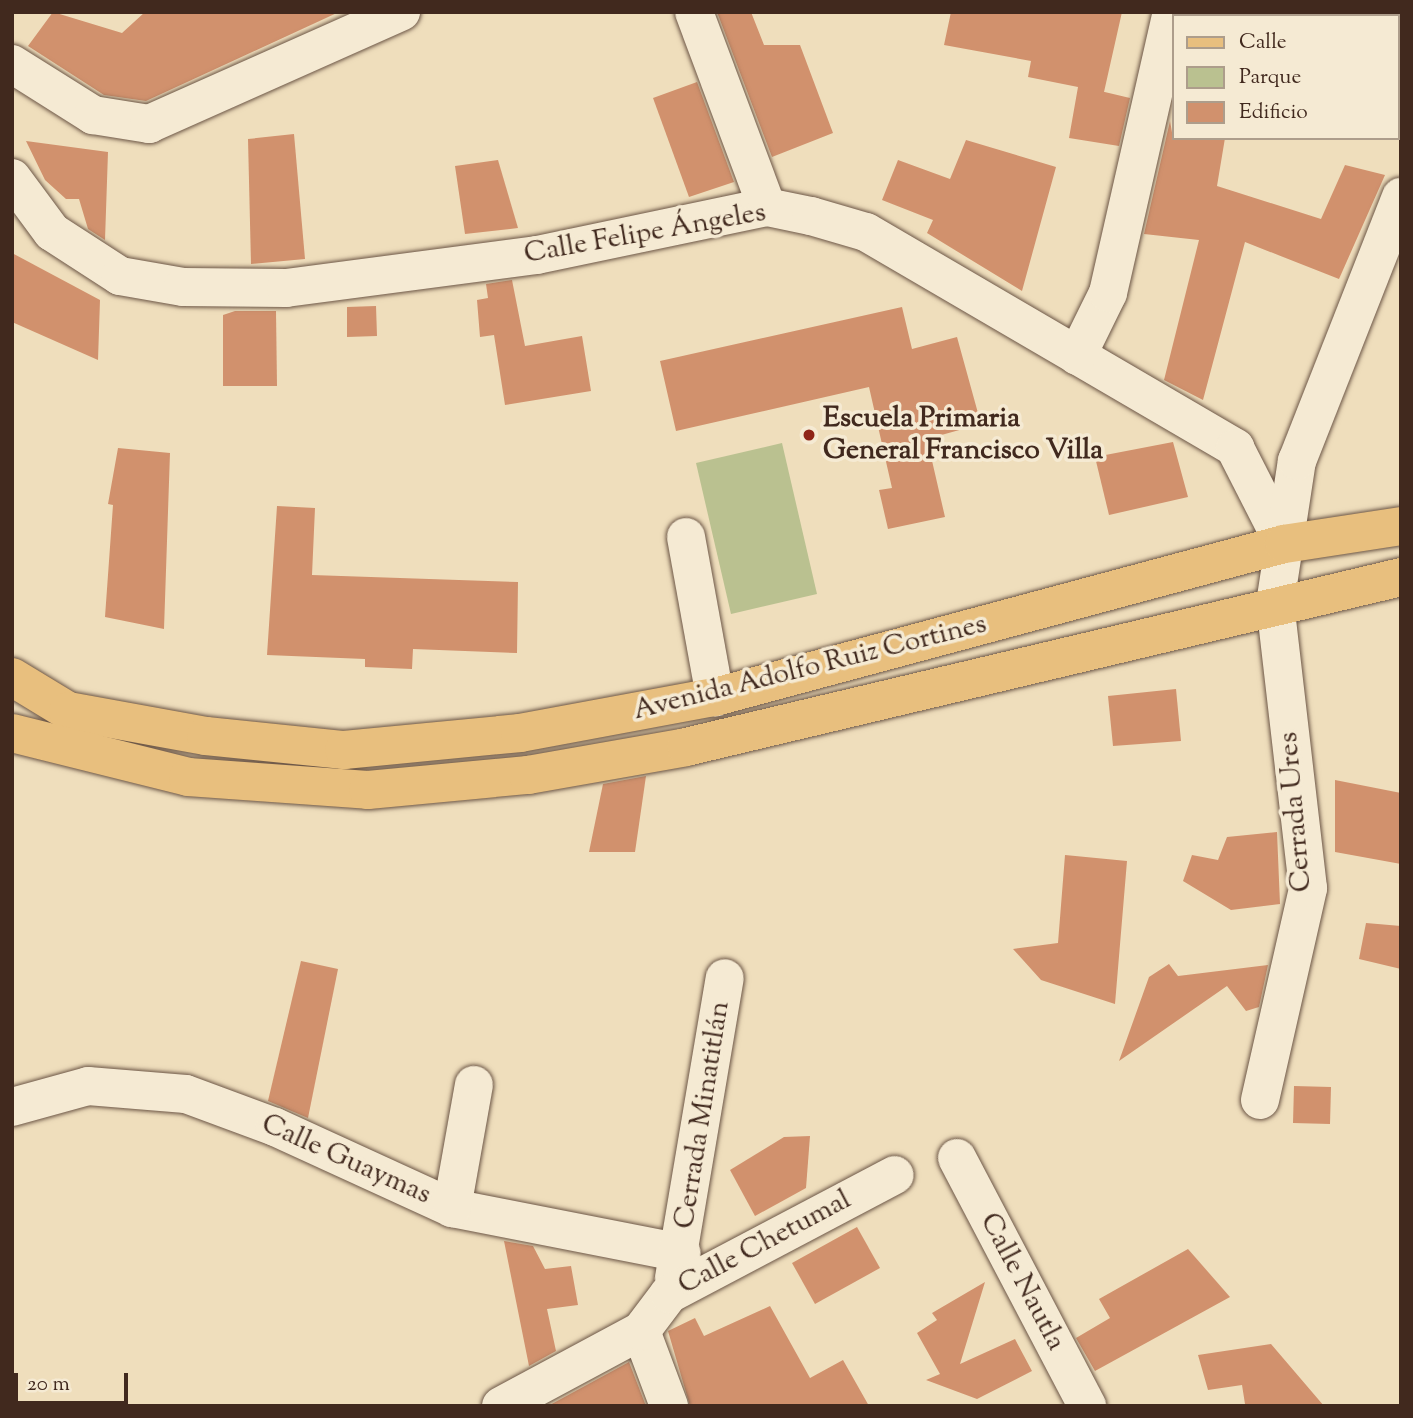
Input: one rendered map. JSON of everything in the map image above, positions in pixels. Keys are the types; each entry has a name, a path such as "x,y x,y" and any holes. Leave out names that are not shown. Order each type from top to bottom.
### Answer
{"main road":[{"name":"Avenida Adolfo Ruiz Cortines","path":"12,677 68,711 206,736 344,750 520,733 715,697 1284,544 1401,526"},
{"name":"Avenida Adolfo Ruiz Cortines","path":"12,733 188,777 368,790 528,775 686,747 1275,604 1401,577"}],"street":[{"path":"12,64 93,114 149,124 401,12"},
{"path":"694,12 767,207"},
{"path":"1077,356 1115,266 1172,12"},
{"name":"Calle Felipe Ángeles","path":"12,178 52,232 120,276 183,287 286,288 537,255 767,207 866,232 1235,447 1284,544"},
{"name":"Cerrada Ures","path":"1260,1100 1308,887 1275,604 1284,544 1297,461 1401,197"},
{"path":"686,537 715,697"},
{"name":"Cerrada Minatitlán","path":"669,1294 681,1253 725,978"},
{"path":"452,1208 474,1084"},
{"name":"Calle Guaymas","path":"12,1107 88,1086 186,1094 275,1127 452,1208 681,1253"},
{"name":"Calle Nautla","path":"957,1158 1087,1406"},
{"name":"Calle Chetumal","path":"500,1406 641,1331 669,1294 895,1175"},
{"path":"641,1331 669,1406"}],"green space":[{"path":"782,443 817,594 731,614 696,463"}],"building":[{"path":"53,12 122,33 145,12 339,12 146,101 104,95 28,46"},
{"path":"717,12 751,12 764,45 800,45 833,133 772,157"},
{"path":"951,12 1122,12 1104,92 1130,98 1119,146 1069,138 1078,87 1028,77 1031,61 944,45"},
{"path":"697,82 734,182 689,197 653,98"},
{"path":"1170,121 1172,140 1225,140 1217,186 1321,219 1345,165 1385,175 1339,279 1245,242 1203,400 1164,380 1199,240 1144,234"},
{"path":"294,134 305,259 251,264 248,139"},
{"path":"966,140 1056,167 1022,291 927,233 933,220 882,200 898,160 950,179"},
{"path":"26,141 108,152 105,240 88,229 79,199 66,199 45,180"},
{"path":"498,160 518,228 465,234 455,166"},
{"path":"12,253 100,300 98,360 12,322"},
{"path":"512,280 525,346 582,336 591,391 505,405 494,335 480,337 477,300 488,298 486,284"},
{"path":"376,306 377,336 347,337 347,307"},
{"path":"902,307 912,349 957,337 981,424 927,439 945,517 888,529 879,490 892,488 869,387 676,431 660,361"},
{"path":"235,311 276,311 277,386 223,386 223,315"},
{"path":"1173,442 1188,497 1109,515 1095,457"},
{"path":"118,448 170,453 164,629 105,617 113,505 108,504"},
{"path":"277,506 315,508 312,575 518,582 517,653 413,649 412,669 365,667 365,659 267,655"},
{"path":"1176,689 1181,741 1113,746 1108,696"},
{"path":"646,776 635,852 589,852 603,784"},
{"path":"1335,780 1401,793 1401,864 1335,852"},
{"path":"1277,832 1280,904 1231,910 1183,881 1192,855 1218,860 1227,837"},
{"path":"1065,855 1127,861 1115,1004 1041,980 1013,949 1058,943"},
{"path":"1366,923 1401,926 1401,969 1359,959"},
{"path":"301,961 338,969 308,1118 268,1101"},
{"path":"1169,964 1178,976 1268,965 1259,1007 1246,1011 1227,986 1119,1061 1149,977"},
{"path":"1294,1086 1331,1087 1330,1124 1293,1123"},
{"path":"810,1136 806,1188 755,1216 730,1170 784,1137"},
{"path":"857,1227 880,1268 815,1304 792,1263"},
{"path":"504,1241 533,1246 545,1269 571,1266 578,1305 547,1309 556,1351 529,1366"},
{"path":"1188,1249 1230,1297 1095,1371 1076,1338 1110,1318 1099,1299"},
{"path":"985,1282 960,1364 1015,1339 1032,1371 977,1399 926,1380 940,1374 917,1333 937,1320 932,1313"},
{"path":"770,1306 810,1378 843,1360 869,1406 690,1406 668,1331 695,1318 704,1336"},
{"path":"1271,1344 1324,1406 1245,1404 1242,1385 1208,1390 1198,1355"},
{"path":"629,1362 646,1406 548,1406"}],"place":[{"name":"Escuela Primaria General Francisco Villa","path":"809,435"}]}
